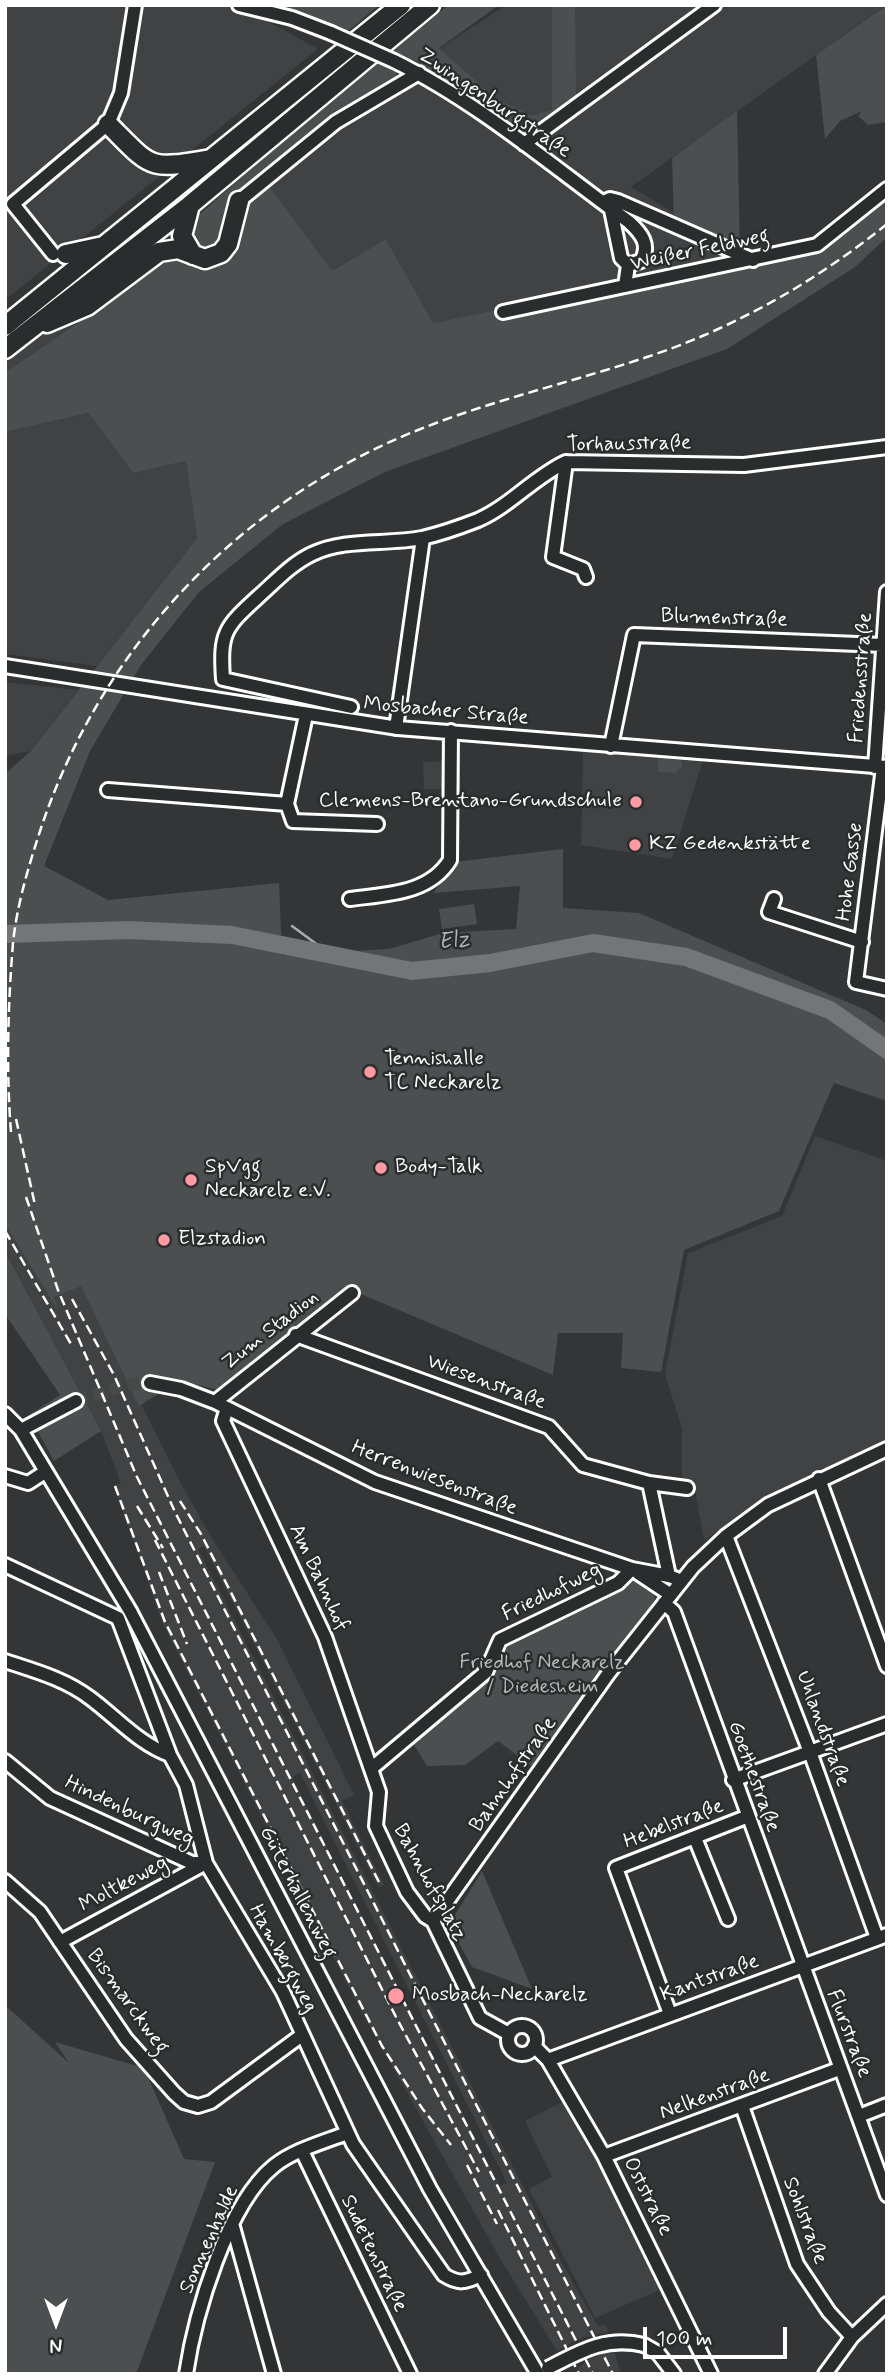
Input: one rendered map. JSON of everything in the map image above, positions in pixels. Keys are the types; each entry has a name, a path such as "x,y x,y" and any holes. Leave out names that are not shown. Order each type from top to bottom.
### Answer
{"highway":[{"path":"5,326 109,245 401,5"},
{"path":"5,349 190,205 430,5"},
{"path":"108,124 143,158 156,165 166,167 214,159"},
{"path":"35,326 60,320 87,306 159,252 178,249 194,256 214,257 225,249 239,201"},
{"path":"190,205 183,236 194,256"},
{"path":"60,254 109,245"}],"street":[{"path":"60,254 13,204 108,124 121,93 135,5"},
{"name":"Zwingenburgstraße","path":"239,5 292,18 419,73 524,144 629,222 644,239 644,256 637,263 628,265"},
{"path":"524,144 714,5"},
{"path":"239,201 336,122 419,73"},
{"name":"Weißer Feldweg","path":"503,312 817,245 887,188"},
{"name":"Zwingenburgstraße","path":"628,265 621,258 607,206 610,199 753,260"},
{"name":"Zwingenburgstraße","path":"625,286 628,265"},
{"name":"Torhausstraße","path":"351,707 223,679 221,645 232,621 290,568 313,554 339,546 423,538 480,519 533,484 545,472 566,462 744,465 887,447"},
{"path":"566,462 553,557 583,569 586,577"},
{"path":"396,728 423,538"},
{"name":"Friedensstraße","path":"882,767 883,645 887,592"},
{"name":"Blumenstraße","path":"611,746 634,635 883,645"},
{"name":"Mosbacher Straße","path":"5,666 396,728 882,767"},
{"path":"306,715 287,804 293,821 377,824"},
{"path":"350,899 408,891 443,872 450,860 451,731"},
{"name":"Hohe Gasse","path":"882,767 856,982 887,989"},
{"path":"108,790 287,804"},
{"path":"774,899 769,912 862,942"},
{"name":"Zum Stadion","path":"215,1402 352,1293"},
{"name":"Wiesenstraße","path":"296,1335 550,1427 583,1465 642,1481 687,1488"},
{"name":"Herrenwiesenstraße","path":"150,1383 181,1389 215,1402 375,1482 632,1569 676,1579"},
{"path":"5,1414 21,1430 76,1401"},
{"name":"Am Bahnhof","path":"227,1408 223,1421 325,1637 372,1768"},
{"name":"Güterhallenweg","path":"21,1430 131,1611 424,2177 540,2372"},
{"name":"Bahnhofstraße","path":"433,1921 608,1674 668,1599 676,1579 726,1536 768,1505 887,1449"},
{"path":"5,1476 27,1483 45,1472"},
{"path":"819,1479 887,1666"},
{"path":"642,1481 676,1579"},
{"name":"Uhlandstraße","path":"726,1536 882,1936"},
{"path":"5,1565 118,1619 131,1611"},
{"name":"Herrenwiesenstraße","path":"632,1569 668,1599"},
{"name":"Friedhofweg","path":"372,1768 486,1672 500,1640 618,1583 632,1569"},
{"name":"Goethestraße","path":"668,1599 801,1966"},
{"name":"Hambergweg","path":"118,1619 170,1755 186,1785 206,1863 277,1981 347,2133 444,2274 456,2283 466,2283 481,2276"},
{"path":"5,1661 60,1680 90,1698 152,1748 170,1755"},
{"path":"733,1780 887,1724"},
{"name":"Hindenburgweg","path":"5,1761 50,1798 191,1863 206,1863"},
{"name":"Bahnhofsplatz","path":"372,1768 379,1792 376,1826 407,1892 425,1916 433,1921 480,2018 509,2034"},
{"name":"Hebelstraße","path":"670,2014 617,1868 746,1817"},
{"path":"695,1838 728,1919"},
{"name":"Moltkeweg","path":"60,1942 206,1863"},
{"name":"Bismarckweg","path":"5,1881 40,1912 126,2039 184,2102 198,2106 211,2102 302,2035"},
{"name":"Kantstraße","path":"548,2060 882,1936"},
{"name":"Flurstraße","path":"801,1966 887,2195"},
{"path":"517,2028 527,2028 535,2036 534,2046 528,2052 518,2053 509,2046 509,2034 517,2028"},
{"name":"Oststraße","path":"534,2046 548,2060 604,2156 711,2374"},
{"name":"Nelkenstraße","path":"604,2156 839,2069"},
{"path":"859,2116 887,2105"},
{"name":"Sohlstraße","path":"741,2106 797,2264 823,2305 852,2337"},
{"name":"Sonnenhalde","path":"186,2374 205,2292 248,2193 275,2164 347,2133"},
{"name":"Sudetenstraße","path":"302,2151 410,2374"},
{"path":"233,2227 274,2374"},
{"path":"825,2374 852,2337 887,2304"},
{"path":"540,2372 601,2342 624,2340 644,2345 657,2353 674,2374"}],"shaded area":[{"path":"5,5 220,5 253,13 318,49 5,300"},
{"path":"506,5 886,5 631,187 753,260 433,323 386,239 332,271 229,254 222,263 202,266 89,315 5,373 5,360 393,79"},
{"path":"90,413 133,473 186,461 197,538 97,666 5,654 5,432"},
{"path":"5,682 78,690 31,751 5,756"},
{"name":"Clemens-Brentano-Grundschule","path":"583,751 703,760 672,859 581,845"},
{"path":"445,761 446,789 424,789 423,762"},
{"path":"815,1136 887,1161 887,1441 760,1501 704,1541 694,1485 682,1483 682,1429 665,1374 688,1253 782,1216"},
{"path":"5,1224 56,1306 54,1297 81,1285 179,1480 211,1537 277,1639 354,1795 342,1801 384,1885 379,1888 204,1546 198,1549 562,2263 598,2326 606,2324 608,2332 582,2338 557,2351 502,2262 359,2007 163,1624 114,1486 121,1483 101,1431 5,1250","holes":["300,1773 507,2183 500,2186 340,1873 292,1777"]},
{"path":"564,2101 615,2190 660,2290 595,2318 529,2189 552,2177 525,2121"},
{"path":"614,2350 621,2374 572,2374 590,2358"}],"green space":[{"path":"255,5 379,5 347,32"},
{"path":"449,5 499,5 439,48 495,98 532,116 552,110 552,5 575,5 576,96 531,126 515,128 418,62 391,51"},
{"path":"887,5 887,122 868,125 858,116 862,111 840,121 825,139 816,55"},
{"path":"375,60 396,71 398,81 341,112 300,140 238,191 219,241 211,249 191,245 191,225 195,218 285,140 296,125"},
{"path":"737,111 740,254 674,225 672,158"},
{"path":"268,185 332,271 386,239 433,323 817,245 887,196 887,237 855,267 727,349 385,472 283,524 199,592 141,665 90,751 44,866 108,900 279,883 282,955 389,949 443,933 516,929 520,886 434,893 454,862 563,849 563,908 639,913 866,1010 887,1024 887,1101 834,1083 779,1211 684,1250 661,1372 621,1368 623,1333 558,1333 553,1375 349,1289 218,1390 169,1378 163,1391 139,1406 81,1286 54,1297 59,1312 5,1224 5,774 31,751 197,538 186,461 133,473 89,413 5,432 5,373 89,315 163,254 202,266 222,263 229,254 247,203"},
{"path":"658,758 681,760 682,767 675,773 658,772"},
{"path":"474,904 477,924 442,929 439,909"},
{"path":"5,1251 101,1431 54,1461 29,1415 60,1395 5,1314"},
{"name":"Friedhof Neckarelz / Diedesheim","path":"631,1579 653,1589 655,1598 652,1610 599,1674 533,1767 498,1741 465,1765 427,1766 411,1740 491,1673 510,1640 585,1606"},
{"path":"482,1871 532,1989 472,1967 449,1925"},
{"path":"5,2005 69,2063 55,2042 144,2068 184,2159 215,2162 136,2374 5,2374"}],"waterway":[{"path":"292,926 330,954"},
{"name":"Elz","path":"5,934 129,930 232,935 412,971 490,963 593,943 686,957 830,1010 887,1050"}],"tunnel":[{"path":"76,1401 130,1384 150,1383"}],"railway":[{"path":"11,1132 8,1037 13,943 20,899 41,828 67,762 101,699 140,641 186,587 237,539 293,497 353,460 449,418 639,360 700,337 784,295 836,262 887,224"},
{"path":"16,1119 35,1205"},
{"path":"26,1197 58,1290 137,1477 593,2374"},
{"path":"5,1231 71,1344"},
{"path":"72,1299 114,1375 175,1512 613,2374"},
{"path":"115,1486 165,1622 382,2046 422,2108 451,2145"},
{"path":"180,1501 201,1534 381,1886"},
{"path":"137,1506 163,1548"},
{"path":"155,1540 396,2017 479,2172"},
{"path":"159,1572 187,1644"},
{"path":"467,2165 497,2224"},
{"path":"498,2210 579,2374"}],"place":[{"name":"Clemens-Brentano-Grundschule","path":"636,802"},
{"name":"KZ Gedenkstätte","path":"635,845"},
{"name":"Tennishalle TC Neckarelz","path":"370,1072"},
{"name":"Body-Talk","path":"381,1168"},
{"name":"SpVgg Neckarelz e.V.","path":"191,1180"},
{"name":"Elzstadion","path":"164,1240"},
{"name":"Mosbach-Neckarelz","path":"396,1996"}]}
